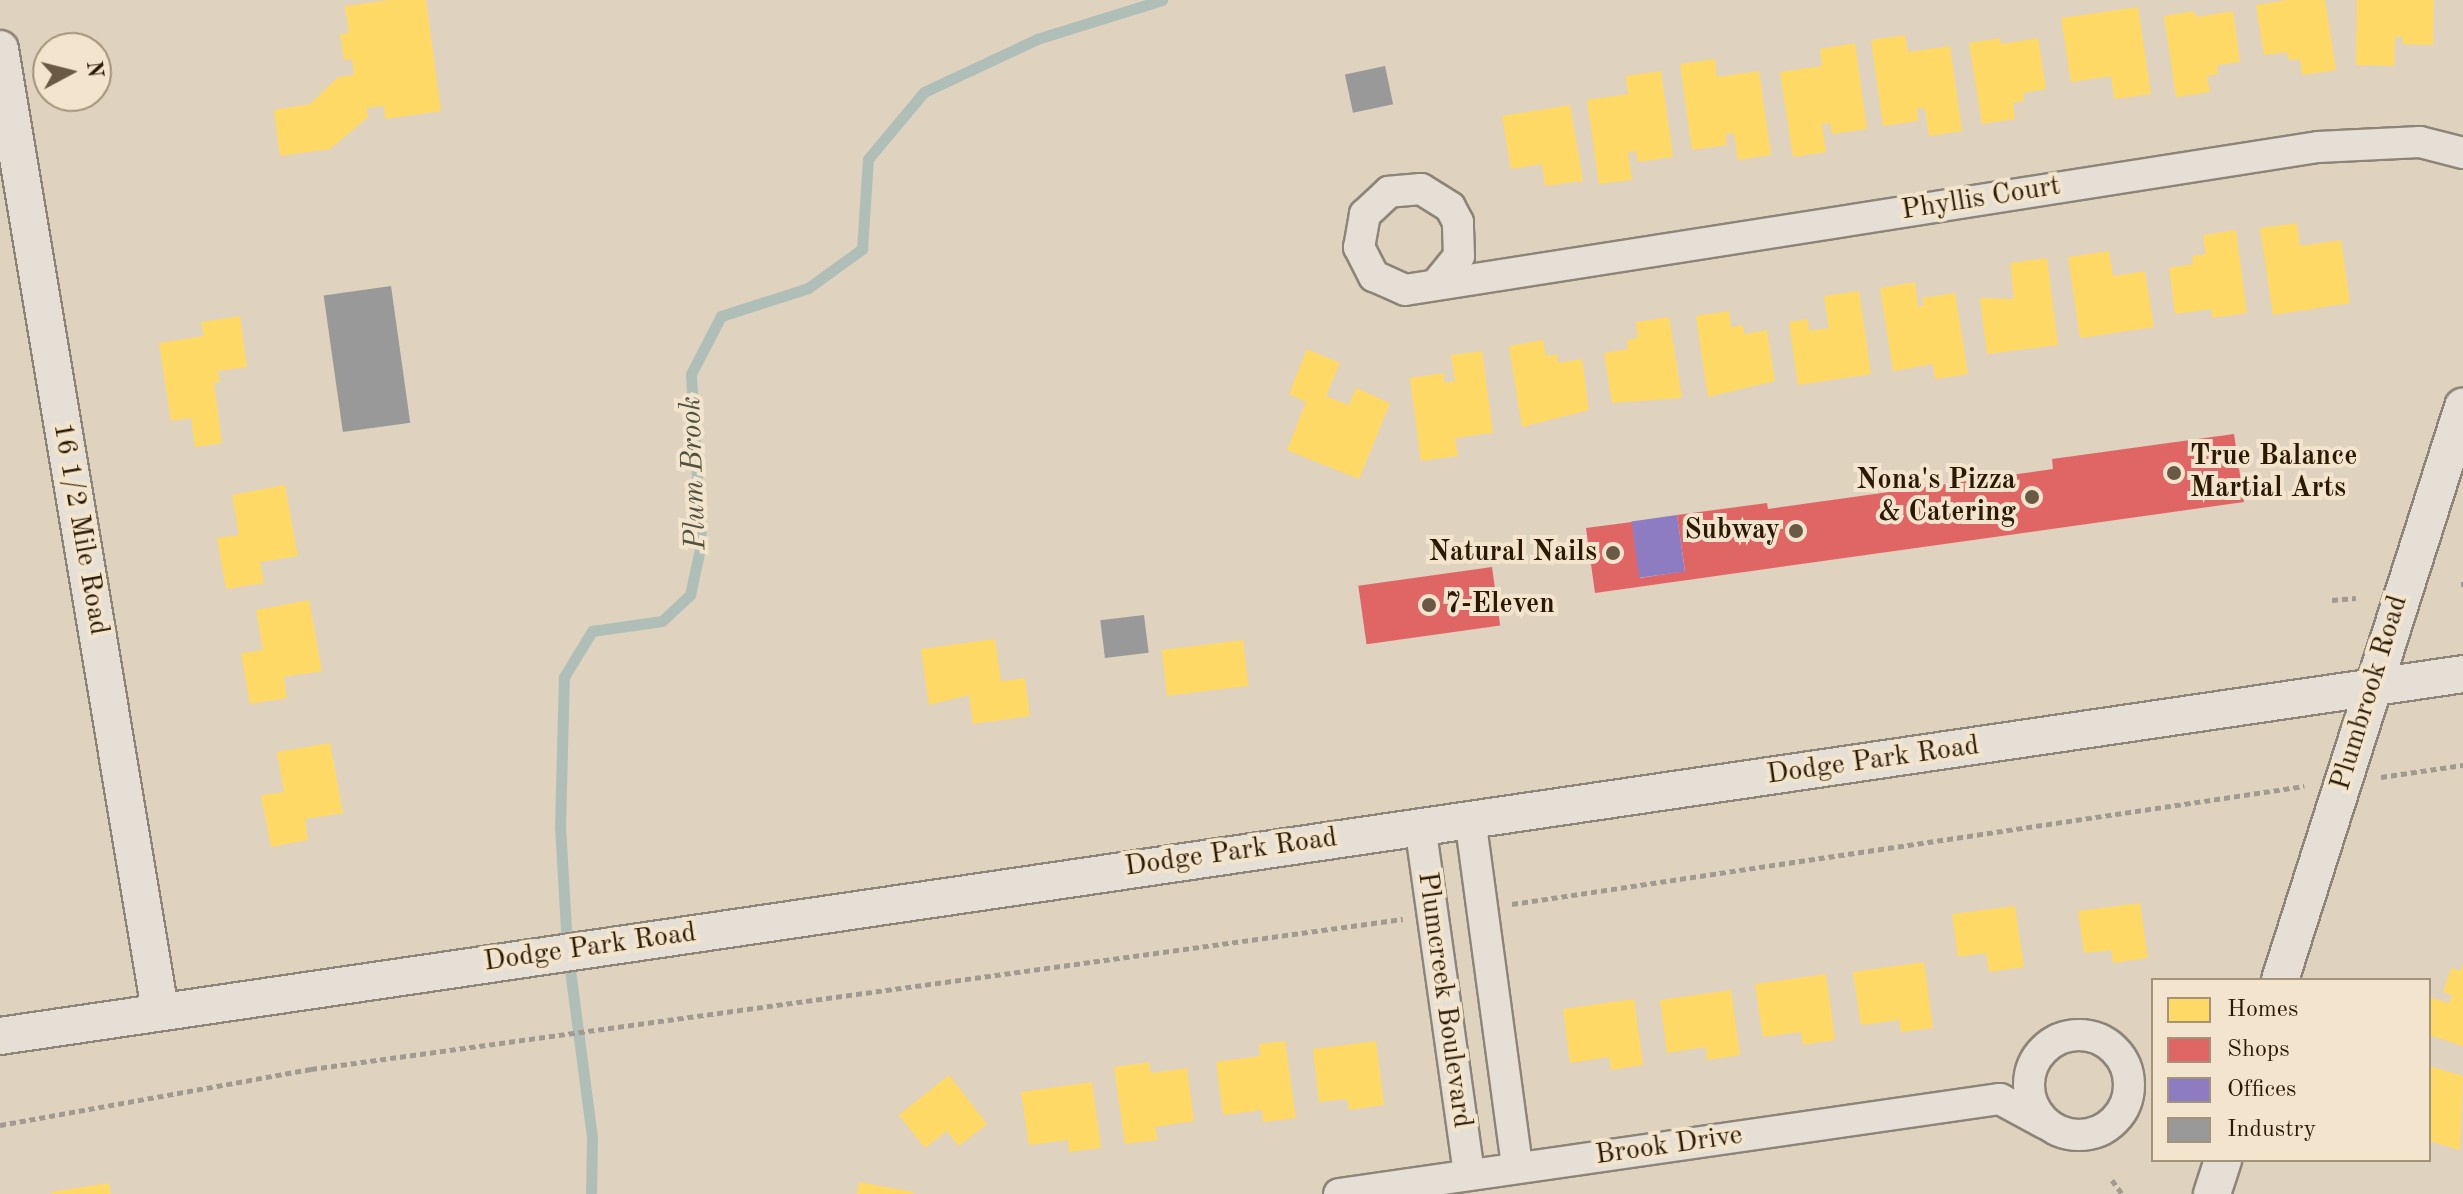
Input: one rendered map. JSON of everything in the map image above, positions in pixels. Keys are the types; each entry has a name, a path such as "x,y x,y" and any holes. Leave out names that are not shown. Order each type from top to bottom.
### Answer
{"street":[{"name":"16 1/2 Mile Road","path":"1,61 160,1010"},
{"name":"Phyllis Court","path":"1499,272 1476,259 1461,238 1450,207 1421,189 1389,192 1365,214 1359,247 1374,276 1405,290 1499,272 2318,147 2420,142 2463,153"},
{"path":"1438,282 1459,256 1461,238"},
{"name":"Plumbrook Road","path":"2281,978 2463,407"},
{"name":"Dodge Park Road","path":"0,1036 160,1010 2463,674"},
{"name":"Plumcreek Boulevard","path":"1470,818 1517,1167"},
{"name":"Plumcreek Boulevard","path":"1420,825 1469,1175"},
{"path":"2089,1035 2116,1051 2129,1082 2128,1098 2109,1126 2077,1136 2046,1124 2000,1099 2033,1063 2057,1040 2089,1035"},
{"path":"2033,1063 2030,1095 2046,1124"},
{"name":"Brook Drive","path":"1339,1194 2000,1099"},
{"path":"2212,1194 2222,1162"}],"path":[{"path":"2332,600 2356,598"},
{"path":"2379,777 2463,765"},
{"path":"1499,905 2270,795 2276,790"},
{"path":"0,1125 466,1047 690,1014 821,996 859,997 1415,917"},
{"path":"2112,1180 2122,1194"}],"building: Homes":[{"path":"390,0 426,0 441,111 385,119 384,106 367,108 368,117 330,149 280,156 274,110 310,104 338,77 354,75 352,59 344,60 340,34 349,33 345,6"},
{"path":"2288,0 2325,0 2336,70 2302,75 2300,59 2288,60 2287,52 2264,55 2256,5"},
{"path":"2357,0 2434,0 2433,45 2402,44 2403,37 2395,37 2394,66 2356,65"},
{"path":"2138,7 2151,94 2114,99 2111,76 2071,82 2061,18"},
{"path":"2194,11 2196,17 2233,11 2240,62 2217,65 2218,74 2207,76 2210,92 2176,97 2164,16"},
{"path":"1905,35 1908,52 1950,46 1962,131 1929,136 1925,108 1917,109 1918,121 1883,126 1871,40"},
{"path":"2000,38 2001,44 2038,38 2046,89 2023,93 2024,101 2013,103 2015,119 1982,124 1969,43"},
{"path":"1855,43 1867,129 1832,134 1830,123 1822,124 1826,152 1793,157 1780,72 1822,66 1820,49"},
{"path":"1715,59 1717,77 1759,71 1771,155 1738,160 1734,133 1726,134 1727,145 1692,150 1680,64"},
{"path":"1661,71 1673,157 1638,162 1636,151 1628,152 1632,180 1599,184 1587,100 1628,94 1626,76"},
{"path":"1570,105 1583,181 1545,186 1542,164 1511,169 1502,116"},
{"path":"2297,223 2300,246 2341,240 2350,303 2273,315 2260,228"},
{"path":"2236,230 2247,313 2212,318 2211,309 2175,314 2169,268 2193,264 2192,256 2206,254 2203,235"},
{"path":"2109,251 2113,276 2145,271 2154,327 2080,338 2068,257"},
{"path":"2047,258 2058,345 1987,354 1980,298 2014,299 2010,263"},
{"path":"1915,282 1918,307 1924,305 1922,298 1955,293 1968,374 1935,379 1933,364 1893,371 1880,288"},
{"path":"1859,291 1871,374 1798,385 1789,322 1808,319 1809,331 1829,328 1824,296"},
{"path":"1729,311 1731,327 1743,325 1744,334 1767,330 1775,381 1708,397 1696,316"},
{"path":"240,316 247,367 218,371 220,382 214,383 222,443 195,447 191,418 171,421 159,343 204,336 201,322"},
{"path":"1669,317 1682,398 1612,403 1604,353 1628,349 1627,340 1638,338 1636,322"},
{"path":"1543,340 1546,356 1557,354 1558,363 1582,359 1589,410 1522,427 1509,346"},
{"path":"1307,349 1340,363 1326,396 1349,405 1356,388 1390,403 1359,479 1287,450 1306,402 1289,394"},
{"path":"1482,351 1493,433 1455,438 1458,456 1421,461 1410,378 1443,373 1445,383 1455,381 1451,355"},
{"path":"285,485 298,556 260,562 264,583 226,589 217,538 239,535 232,495"},
{"path":"309,600 322,671 284,677 287,698 250,704 241,653 263,650 256,610"},
{"path":"995,639 1001,681 1025,678 1030,716 973,724 969,695 929,705 921,649"},
{"path":"1243,640 1249,686 1167,696 1162,650"},
{"path":"330,743 343,813 305,819 308,840 271,847 261,795 284,792 277,752"},
{"path":"2140,903 2148,958 2113,963 2111,950 2084,953 2078,911"},
{"path":"2015,906 2024,967 1989,972 1986,953 1958,957 1952,914"},
{"path":"1924,962 1933,1028 1901,1032 1899,1020 1861,1025 1853,972"},
{"path":"2463,964 2463,1046 2431,1036 2431,998 2449,1003 2452,995 2443,992 2451,968 2460,971"},
{"path":"1826,974 1835,1040 1803,1045 1801,1032 1763,1037 1755,984"},
{"path":"1731,990 1740,1055 1707,1060 1706,1047 1667,1053 1660,1000"},
{"path":"1634,999 1643,1065 1611,1070 1609,1057 1570,1063 1563,1009"},
{"path":"1285,1041 1296,1118 1263,1122 1262,1110 1223,1115 1216,1062 1260,1056 1259,1044"},
{"path":"1376,1041 1384,1105 1349,1110 1347,1099 1319,1102 1313,1049"},
{"path":"1149,1062 1151,1073 1187,1068 1194,1121 1155,1127 1158,1140 1125,1144 1114,1067"},
{"path":"2431,1067 2463,1076 2460,1150 2431,1142"},
{"path":"949,1075 987,1124 959,1146 947,1131 925,1148 899,1115"},
{"path":"1092,1082 1101,1148 1069,1152 1068,1140 1029,1145 1021,1092"},
{"path":"859,1182 914,1192 857,1194"},
{"path":"109,1183 111,1194 51,1192"}],"building: Shops":[{"path":"2234,434 2244,502 1595,593 1586,528 1632,522 1640,578 1685,571 1677,515 1767,503 1768,509 2053,469 2052,459"},
{"name":"7-Eleven","path":"1492,567 1500,625 1367,644 1358,586"}],"building: Offices":[{"path":"1677,515 1685,571 1639,578 1631,521"}],"building: Industry":[{"path":"1385,66 1393,104 1353,113 1345,75"},
{"path":"391,286 410,423 343,432 324,295"},
{"path":"1144,615 1149,653 1105,658 1100,620"}],"waterway":[{"name":"Plum Brook","path":"591,1194 592,1137 567,947 560,827 564,677 592,631 662,621 690,595 701,544 691,374 721,316 808,288 862,249 868,159 924,92 1037,39 1162,0"}],"place":[{"name":"True Balance Martial Arts","path":"2174,473"},
{"name":"Nona's Pizza & Catering","path":"2032,497"},
{"name":"Subway","path":"1796,531"},
{"name":"Natural Nails","path":"1613,553"},
{"name":"7-Eleven","path":"1429,605"}]}
